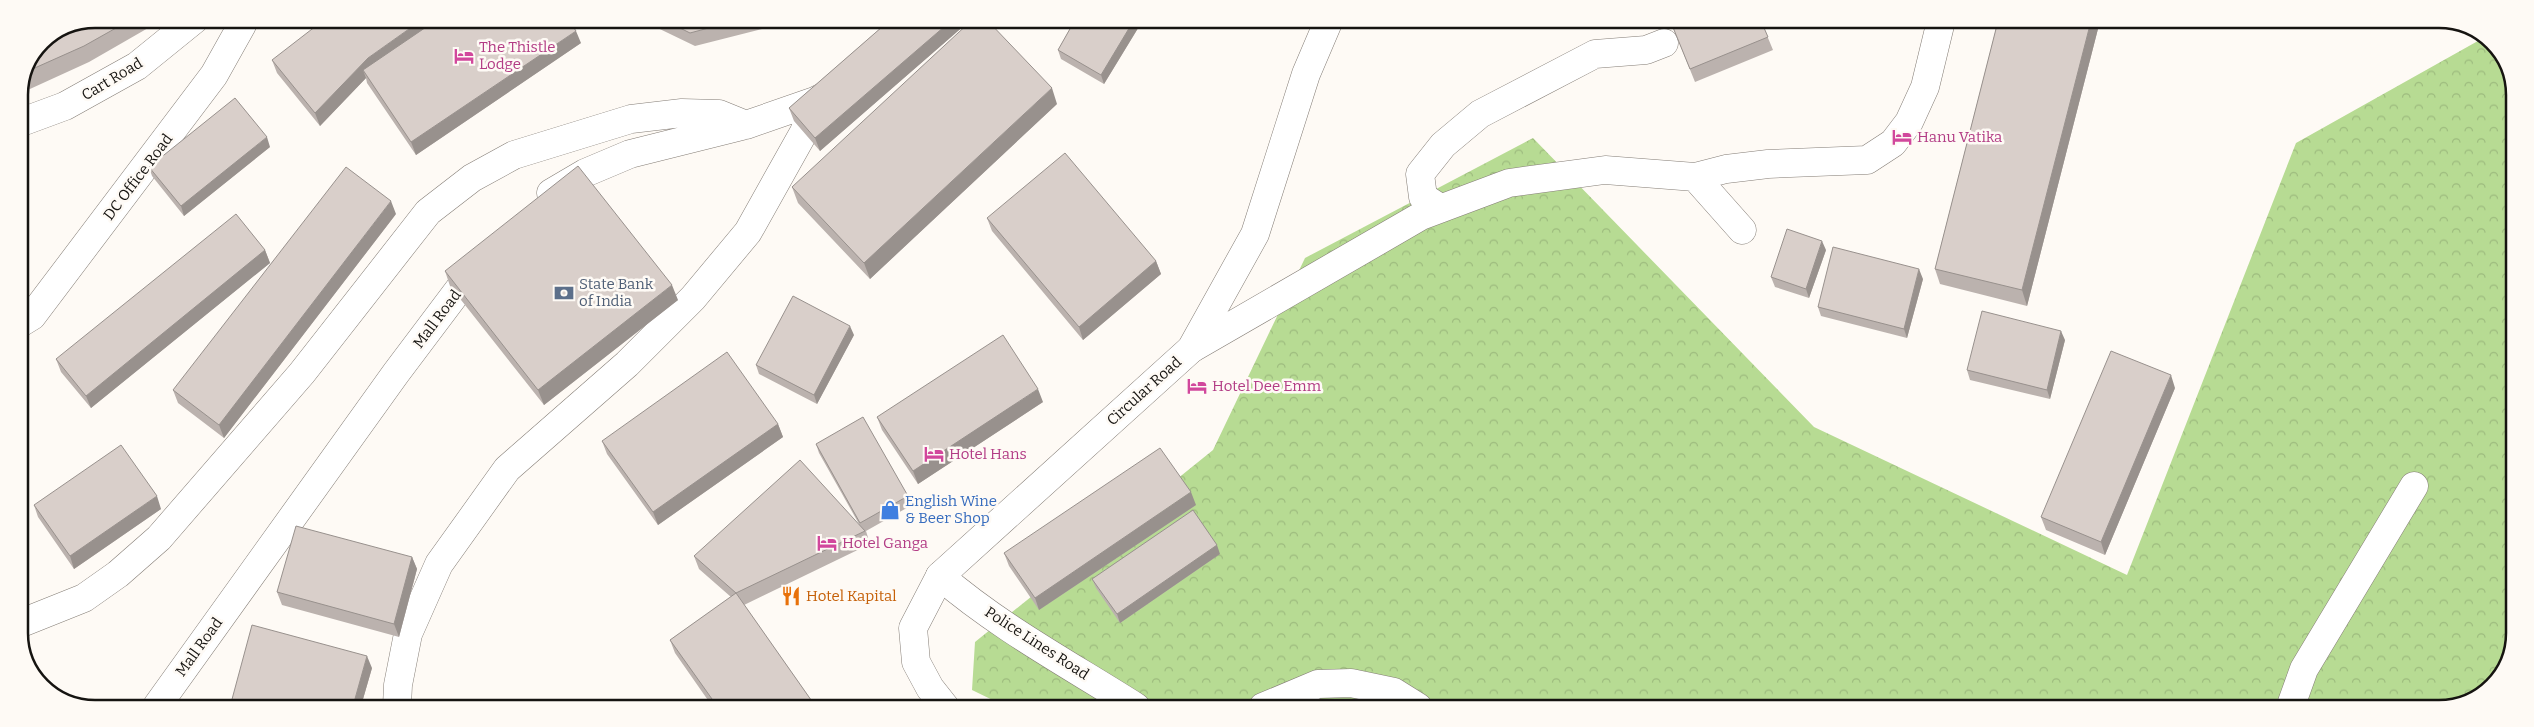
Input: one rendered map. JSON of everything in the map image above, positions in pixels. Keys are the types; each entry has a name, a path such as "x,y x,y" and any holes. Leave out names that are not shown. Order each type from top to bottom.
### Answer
{"street":[{"name":"Cart Road","path":"28,119 65,106 137,66 184,28"},
{"name":"DC Office Road","path":"28,318 32,316 214,75 240,28"},
{"name":"Circular Road","path":"939,700 930,688 916,662 913,628 940,576 1191,349 1256,234 1306,74 1326,28"},
{"path":"1191,349 1421,216 1509,182 1605,170 1695,177 1726,169 1768,164 1867,160 1893,143 1909,122 1925,87 1939,28"},
{"path":"1440,208 1423,197 1420,174 1443,145 1480,114 1595,54 1646,50 1664,43"},
{"path":"530,206 585,173 630,154 746,125 816,101 848,82"},
{"path":"397,700 398,685 408,634 439,564 507,469 633,358 693,298 748,232 804,132 816,101"},
{"path":"28,620 84,598 118,574 159,538 302,373 428,212 472,178 514,155 631,118 682,113 719,114 746,125"},
{"path":"1695,177 1742,230"},
{"name":"Mall Road","path":"161,700 396,374 477,265 497,242"},
{"path":"2293,700 2304,669 2414,486"},
{"name":"Police Lines Road","path":"940,576 961,594 1014,631 1125,700"},
{"path":"1280,700 1318,684 1351,683 1394,692 1407,700"}],"green space":[{"path":"2479,41 2490,50 2504,77 2506,90 2506,641 2501,658 2487,680 2461,696 2439,700 993,700 972,690 975,642 1213,450 1305,258 1533,138 1814,427 2127,575 2296,143"}],"building":[{"path":"116,28 84,46 33,69 47,47 69,33 82,29"},
{"path":"313,28 410,28 368,58 315,113 272,60"},
{"path":"425,28 574,28 576,31 411,142 363,70"},
{"path":"680,28 709,28 690,33"},
{"path":"881,28 943,28 815,138 789,108"},
{"path":"963,28 995,28 1052,88 864,263 792,187"},
{"path":"1070,28 1129,28 1101,75 1058,50"},
{"path":"1673,28 1764,28 1768,37 1690,69"},
{"path":"1996,28 2089,28 2022,290 1935,269"},
{"path":"235,98 267,137 181,206 149,167"},
{"path":"1065,153 1156,261 1079,327 987,218"},
{"name":"State Bank of India","path":"578,166 672,285 538,390 445,271"},
{"path":"346,167 391,201 219,425 173,390"},
{"path":"236,214 265,250 86,396 56,359"},
{"path":"1787,229 1822,241 1806,289 1771,277"},
{"path":"1833,247 1919,269 1904,329 1818,307"},
{"path":"793,296 850,326 814,395 756,365"},
{"path":"1982,311 2061,331 2047,390 1967,370"},
{"path":"1003,335 1038,389 913,471 877,417"},
{"path":"2111,351 2171,375 2101,542 2041,517"},
{"path":"727,352 778,424 653,512 602,441"},
{"path":"863,417 908,496 860,523 816,444"},
{"path":"121,445 157,496 70,556 34,505"},
{"path":"1160,448 1191,492 1035,598 1004,553"},
{"path":"800,460 865,531 736,593 694,556"},
{"path":"1193,510 1217,545 1117,614 1092,579"},
{"path":"296,526 412,557 394,624 277,592"},
{"path":"736,593 811,700 713,700 670,640"},
{"path":"252,625 367,656 355,700 232,700"}],"place":[{"name":"The Thistle Lodge","path":"464,56"},
{"name":"Hanu Vatika","path":"1902,137"},
{"name":"State Bank of India","path":"564,293"},
{"name":"Hotel Dee Emm","path":"1197,386"},
{"name":"Hotel Hans","path":"934,454"},
{"name":"English Wine & Beer Shop","path":"890,510"},
{"name":"Hotel Ganga","path":"827,543"},
{"name":"Hotel Kapital","path":"791,596"}]}
